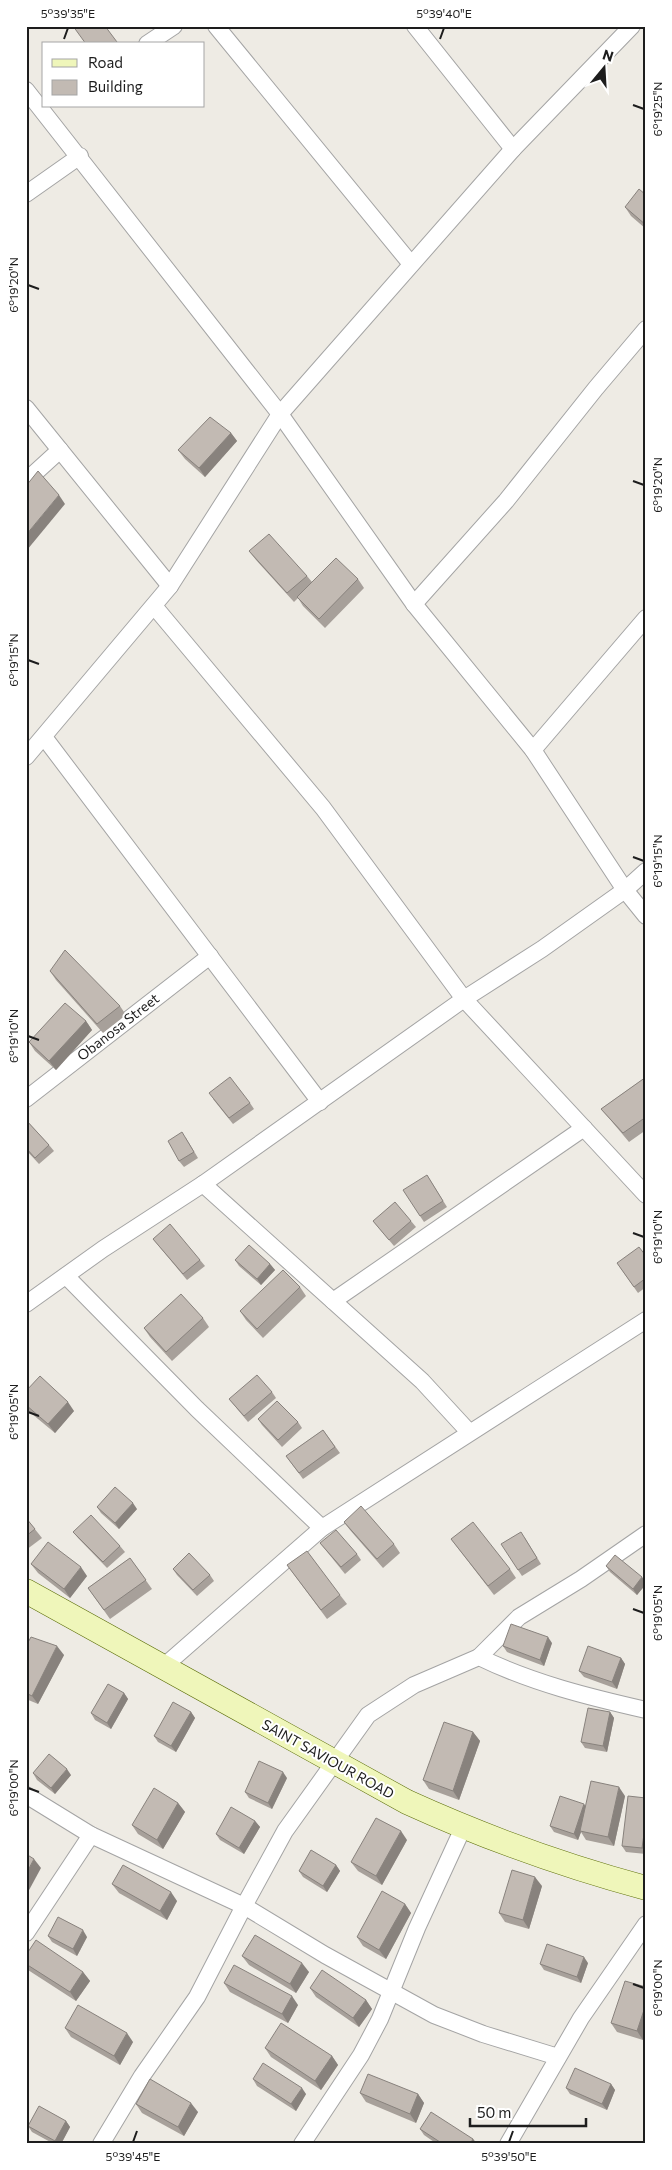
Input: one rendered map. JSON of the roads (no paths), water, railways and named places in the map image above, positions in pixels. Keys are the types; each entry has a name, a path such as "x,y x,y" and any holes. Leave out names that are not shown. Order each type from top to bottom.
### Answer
{"street":[{"path":"150,42 174,26"},
{"path":"216,26 412,264"},
{"path":"415,26 513,149"},
{"path":"26,757 170,586 280,414 513,149 630,27"},
{"path":"26,90 42,104"},
{"path":"46,108 80,156 280,414 414,604 533,750 624,890 646,916"},
{"path":"26,194 80,156"},
{"path":"414,604 506,501 596,388 646,330"},
{"path":"26,408 170,586"},
{"path":"26,481 60,450"},
{"path":"154,606 323,808 464,999 646,1195"},
{"path":"533,750 646,618"},
{"path":"44,737 320,1102"},
{"path":"26,1304 103,1249 203,1184 464,999 542,949 624,890 646,871"},
{"name":"Obanosa Street","path":"26,1099 210,956"},
{"path":"333,1301 584,1128"},
{"path":"203,1184 422,1381 469,1432"},
{"path":"66,1276 197,1409 322,1528"},
{"path":"162,1668 322,1528 646,1320"},
{"path":"101,2144 142,2076 197,1997 285,1831 368,1715 414,1685 479,1657 519,1616 581,1579 646,1534"},
{"name":"SAINT SAVIOUR ROAD","path":"26,1591 406,1802 463,1828 597,1875 646,1888"},
{"path":"479,1657 508,1671 572,1692 646,1710"},
{"path":"26,1795 91,1835 244,1906 434,2015 483,2034 558,2057"},
{"path":"302,2144 361,2055 380,2019 417,1928 463,1828"},
{"path":"26,1933 91,1835"},
{"path":"508,2144 581,2018 646,1924"}]}
